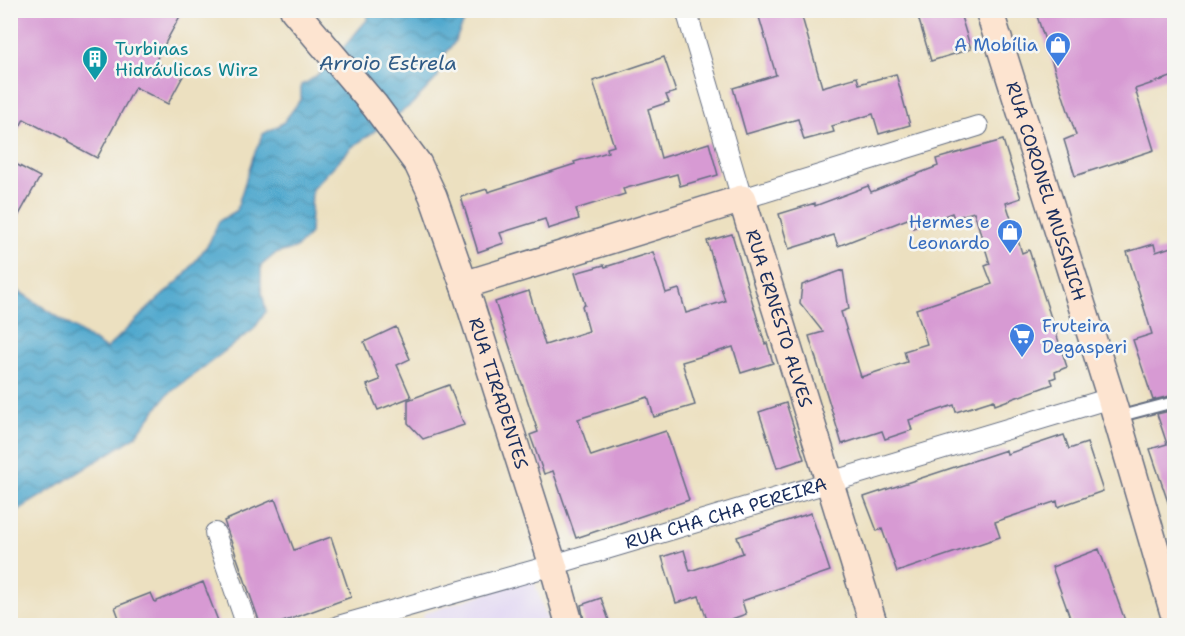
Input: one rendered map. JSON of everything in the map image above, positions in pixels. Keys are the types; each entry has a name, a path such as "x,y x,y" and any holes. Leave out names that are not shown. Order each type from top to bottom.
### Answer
{"street":[{"name":"RUA ERNESTO ALVES","path":"686,10 874,626"},
{"name":"RUA CORONEL MUSSNICH","path":"989,10 1114,408 1174,613"},
{"name":"RUA TIRADENTES","path":"297,13 375,106 418,164 433,196 464,285 553,565 570,626"},
{"path":"464,285 978,126"},
{"name":"RUA CHA CHA PEREIRA","path":"338,626 553,565 830,481 1114,408"},
{"path":"215,533 247,626"}],"lane":[{"path":"1114,408 1174,402"}],"shaded area":[{"path":"533,578 549,625 427,625 423,614"}],"water":[{"name":"Arroio Estrela","path":"368,11 469,11 454,43 441,59 438,77 411,105 351,148 312,189 310,234 296,248 275,254 261,266 261,287 266,311 254,329 167,395 135,437 11,515 11,286 106,349 184,276 209,243 219,221 236,211 253,157 263,134 283,123 301,99 301,85 318,74 336,56 368,19"}],"building":[{"name":"Turbinas Hidráulicas Wirz","path":"10,10 169,10 180,16 155,62 183,76 168,104 135,87 97,158 24,119 10,145"},
{"path":"757,10 800,10 822,87 857,77 859,84 896,74 910,125 879,134 873,114 832,126 834,132 804,140 798,119 746,134 733,88 776,75"},
{"path":"916,10 959,10 971,49 931,61"},
{"path":"1035,10 1174,10 1174,76 1135,89 1154,150 1075,176 1064,140 1076,135"},
{"path":"664,57 676,92 666,95 669,102 648,109 661,158 709,143 718,175 680,186 677,174 623,189 625,194 576,209 579,219 548,229 545,219 500,233 504,243 478,252 461,197 487,189 488,192 608,152 607,148 614,146 593,81"},
{"path":"1003,140 1021,198 1006,203 1022,253 1029,250 1067,367 1055,372 1056,377 1051,379 1053,384 995,405 994,400 956,412 954,405 909,420 912,430 885,439 882,431 842,444 809,336 823,332 800,303 802,285 843,270 849,309 841,312 861,377 907,362 904,351 927,344 916,309 992,284 985,266 990,264 974,212 954,218 952,213 913,228 910,218 838,246 834,235 789,249 779,214 815,203 815,206 868,186 871,192 938,166 936,159"},
{"path":"10,161 40,177 10,231"},
{"path":"732,234 765,344 767,343 773,363 741,373 733,347 682,362 695,405 654,417 648,397 578,419 591,456 666,431 689,500 576,538 553,471 544,474 530,435 538,432 495,302 529,291 545,345 589,331 582,306 585,305 575,273 604,265 605,267 653,252 666,293 679,289 686,313 725,301 707,241"},
{"path":"1154,244 1156,252 1174,246 1174,395 1153,400 1133,340 1152,334 1127,252"},
{"path":"396,327 410,359 397,365 411,397 378,410 367,385 380,380 364,342"},
{"path":"449,385 464,425 423,439 408,423 408,400"},
{"path":"786,403 804,459 777,468 759,412"},
{"path":"1174,410 1174,510 1171,511 1150,449 1167,444 1157,414"},
{"path":"1064,435 1069,449 1087,443 1103,491 1058,507 1057,501 995,522 1000,537 897,572 882,529 877,531 864,497 1006,450 1007,454"},
{"path":"275,499 294,550 331,537 351,597 272,626 261,626 224,521"},
{"path":"811,513 830,571 742,601 746,614 712,626 709,626 699,596 676,603 662,557 684,550 690,571 743,553 737,537"},
{"path":"1099,549 1127,626 1073,626 1052,567"},
{"path":"203,582 220,626 122,626 115,607 151,593 155,602"},
{"path":"601,598 611,626 585,626 581,605"}],"place":[{"name":"A Mobília","path":"1058,68"},
{"name":"Turbinas Hidráulicas Wirz","path":"95,82"},
{"name":"Hermes e Leonardo","path":"1010,255"},
{"name":"Fruteira Degasperi","path":"1022,359"}]}
